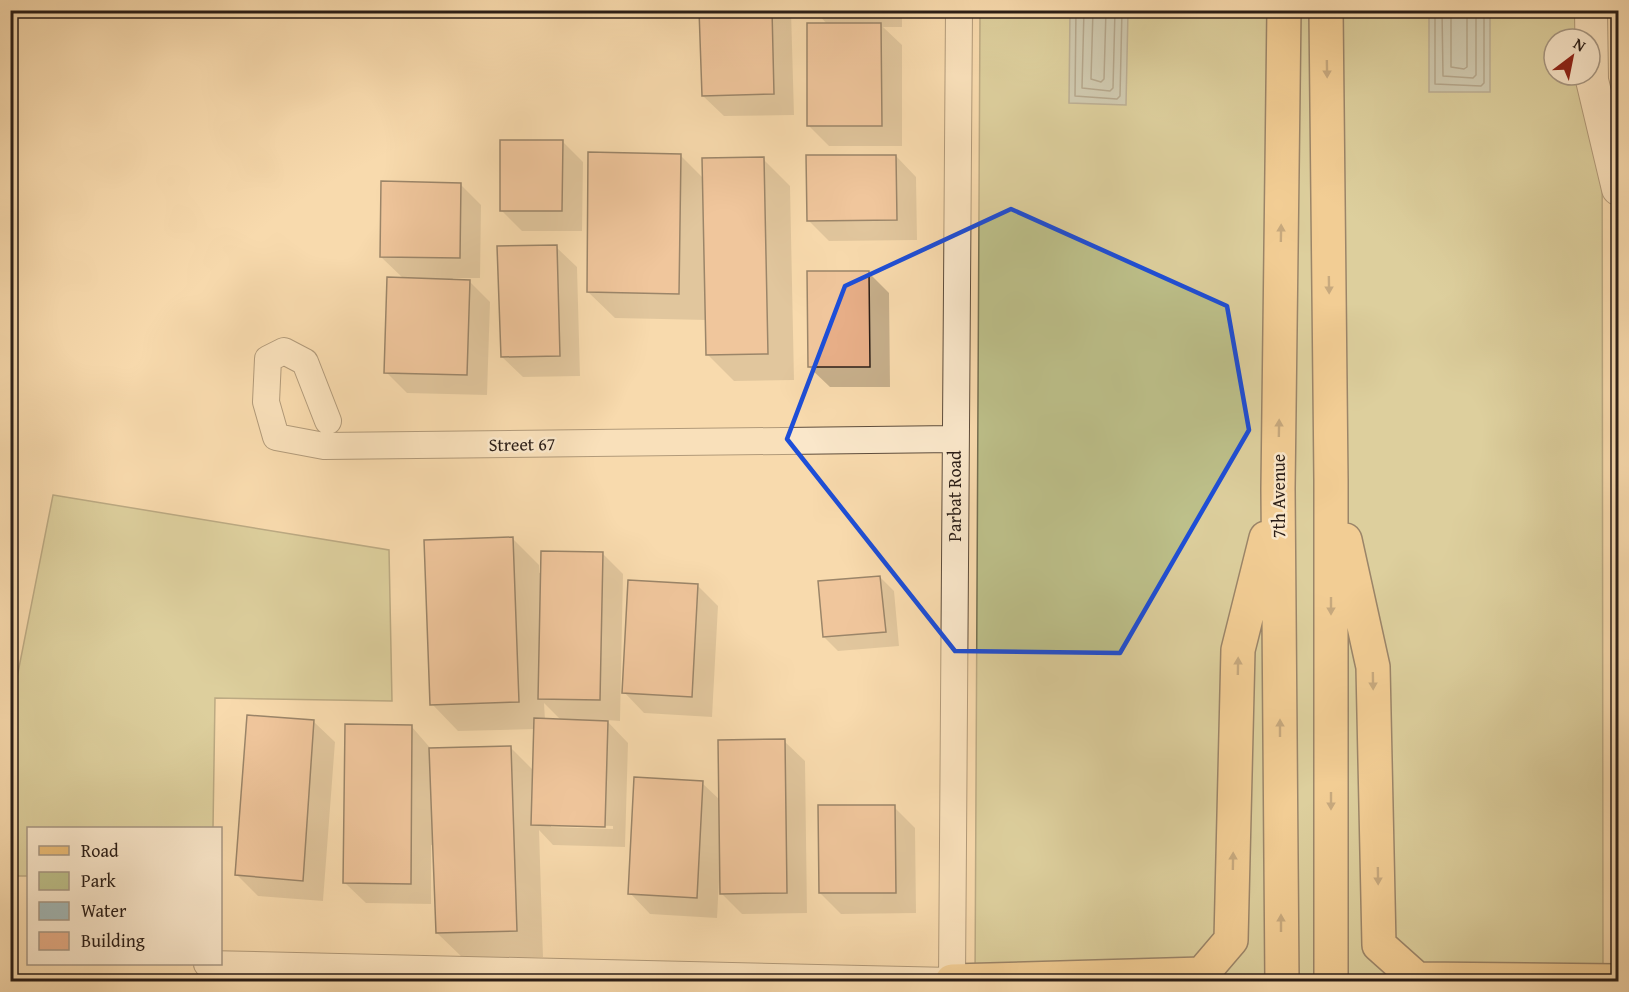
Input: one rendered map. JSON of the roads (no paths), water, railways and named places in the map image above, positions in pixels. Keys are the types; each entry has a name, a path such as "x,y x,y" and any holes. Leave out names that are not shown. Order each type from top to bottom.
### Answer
{"main road":[{"path":"1326,10 1331,480 1331,981"},
{"name":"7th Avenue","path":"1281,981 1278,489 1283,14"},
{"path":"1331,480 1373,667 1379,945 1418,979 1618,981"},
{"path":"952,981 1202,974 1231,940 1238,650 1278,489"}],"street":[{"name":"Parbat Road","path":"952,981 959,10"},
{"path":"1591,10 1592,80 1618,189"},
{"name":"Street 67","path":"328,421 305,362 284,351 268,359 266,402 276,437 324,446 955,439"},
{"path":"222,963 952,981"}],"water":[{"path":"1070,11 1128,11 1126,105 1069,103"},
{"path":"1429,11 1490,11 1490,92 1429,92"}]}
